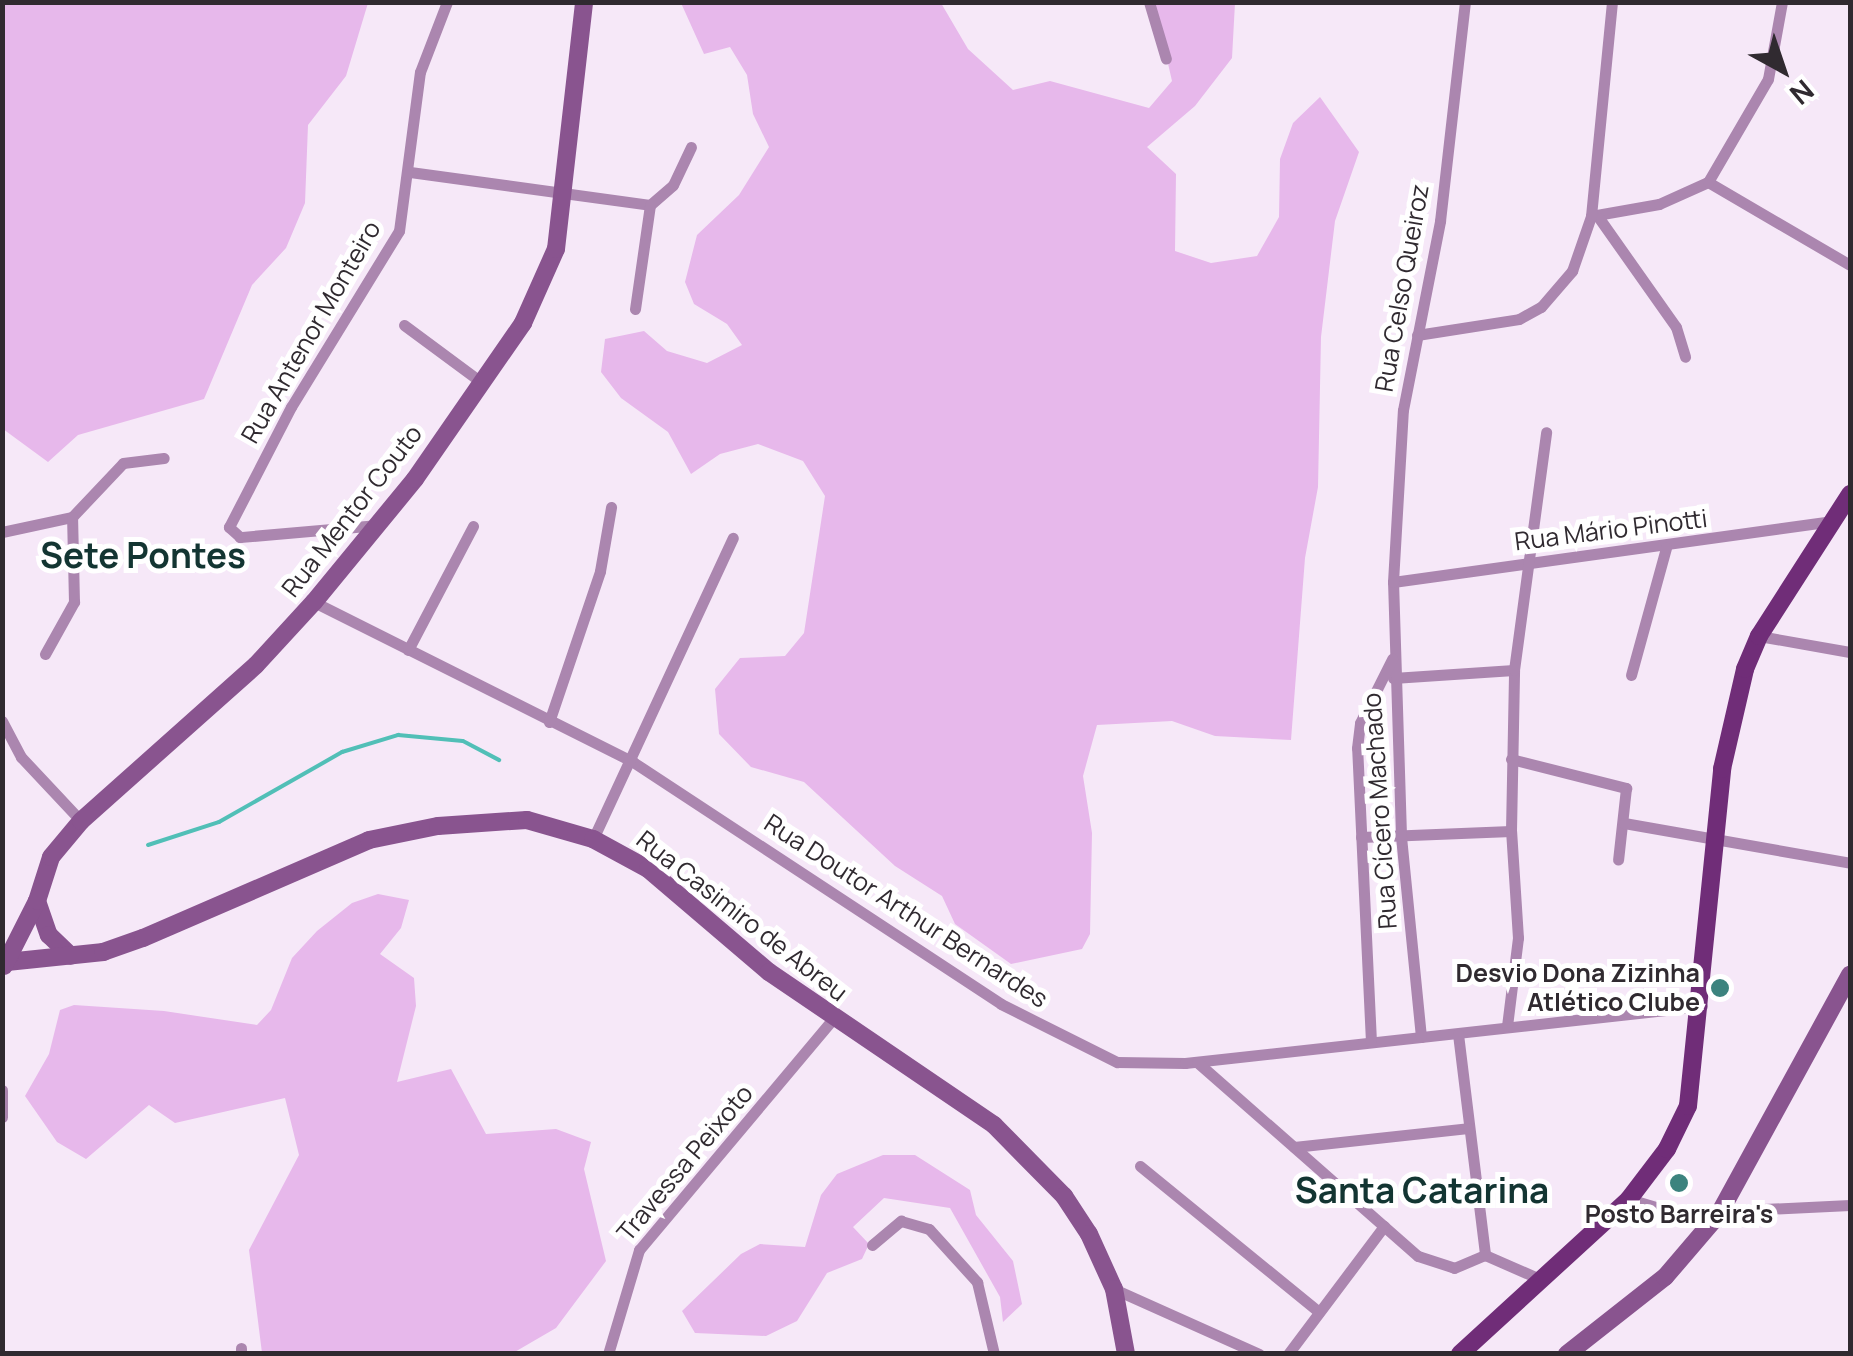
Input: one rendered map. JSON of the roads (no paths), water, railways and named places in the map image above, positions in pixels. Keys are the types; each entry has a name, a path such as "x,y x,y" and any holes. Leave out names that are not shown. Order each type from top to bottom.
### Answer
{"main road":[{"path":"1460,1354 1629,1199 1668,1150 1688,1106 1702,1006 1714,838 1734,712 1759,636 1850,494"}],"street":[{"name":"Rua Antenor Monteiro","path":"379,525 240,537 229,527 291,407 398,231 410,172 420,72 446,2"},
{"name":"Rua Mentor Couto","path":"5,964 37,901 51,857 81,822 243,678 314,602 379,525 482,382 541,289 556,249 584,2"},
{"path":"1149,2 1166,59"},
{"name":"Rua Celso Queiroz","path":"1394,582 1403,410 1440,221 1465,2"},
{"path":"1417,335 1493,325 1541,307 1572,271 1595,217 1612,2"},
{"path":"1595,217 1659,204 1708,182 1768,78 1782,2"},
{"path":"635,309 650,205 673,185 691,148"},
{"path":"410,172 650,205"},
{"path":"1708,182 1850,266"},
{"path":"1595,217 1676,327 1686,357"},
{"path":"404,325 482,382"},
{"path":"1507,1026 1518,938 1511,831 1514,670 1524,564 1546,432"},
{"path":"2,532 72,517 122,463 164,458"},
{"path":"548,722 600,571 612,507"},
{"path":"45,654 74,602 72,517"},
{"name":"Rua Mário Pinotti","path":"1394,582 1666,548 1833,520"},
{"path":"408,650 472,526"},
{"path":"593,839 634,762 733,538"},
{"path":"1630,675 1666,548"},
{"name":"Rua Cícero Machado","path":"1394,582 1393,657 1401,835 1422,1037"},
{"name":"Rua Doutor Arthur Bernardes","path":"314,602 634,762 1001,1004 1118,1062 1197,1062 1702,1006"},
{"path":"1759,636 1850,652"},
{"path":"1371,1042 1360,724 1393,657"},
{"path":"1394,678 1514,670"},
{"path":"2,722 21,757 81,822"},
{"path":"1511,759 1622,786 1628,792 1618,860"},
{"name":"Rua Casimiro de Abreu","path":"5,964 72,956 143,938 369,840 438,826 527,820 593,839 648,869 833,1019 957,1095 994,1125 1064,1196 1114,1289 1126,1354"},
{"path":"1624,822 1850,863"},
{"path":"1361,838 1511,831"},
{"path":"37,901 49,935 72,956"},
{"path":"1567,1354 1665,1277 1719,1214 1850,975"},
{"name":"Travessa Peixoto","path":"615,1350 638,1250 833,1019"},
{"path":"1458,1034 1484,1255"},
{"path":"1197,1062 1384,1226 1436,1266 1454,1268 1484,1255 1540,1280"},
{"path":"2,1090 2,1118"},
{"path":"1294,1147 1468,1128"},
{"path":"1140,1166 1319,1312"},
{"path":"1629,1199 1676,1213 1850,1205"},
{"path":"872,1245 901,1221 929,1229 977,1282 994,1354"},
{"path":"1288,1354 1384,1226"},
{"path":"1114,1289 1259,1354"}],"waterway":[{"path":"148,845 219,822 342,752 398,735 463,741 499,760"}],"place":[{"name":"Desvio Dona Zizinha Atlético Clube","path":"1720,988"},
{"name":"Posto Barreira's","path":"1679,1183"}],"district":[{"name":"Sete Pontes","path":"143,555"},
{"name":"Santa Catarina","path":"1422,1190"}]}
